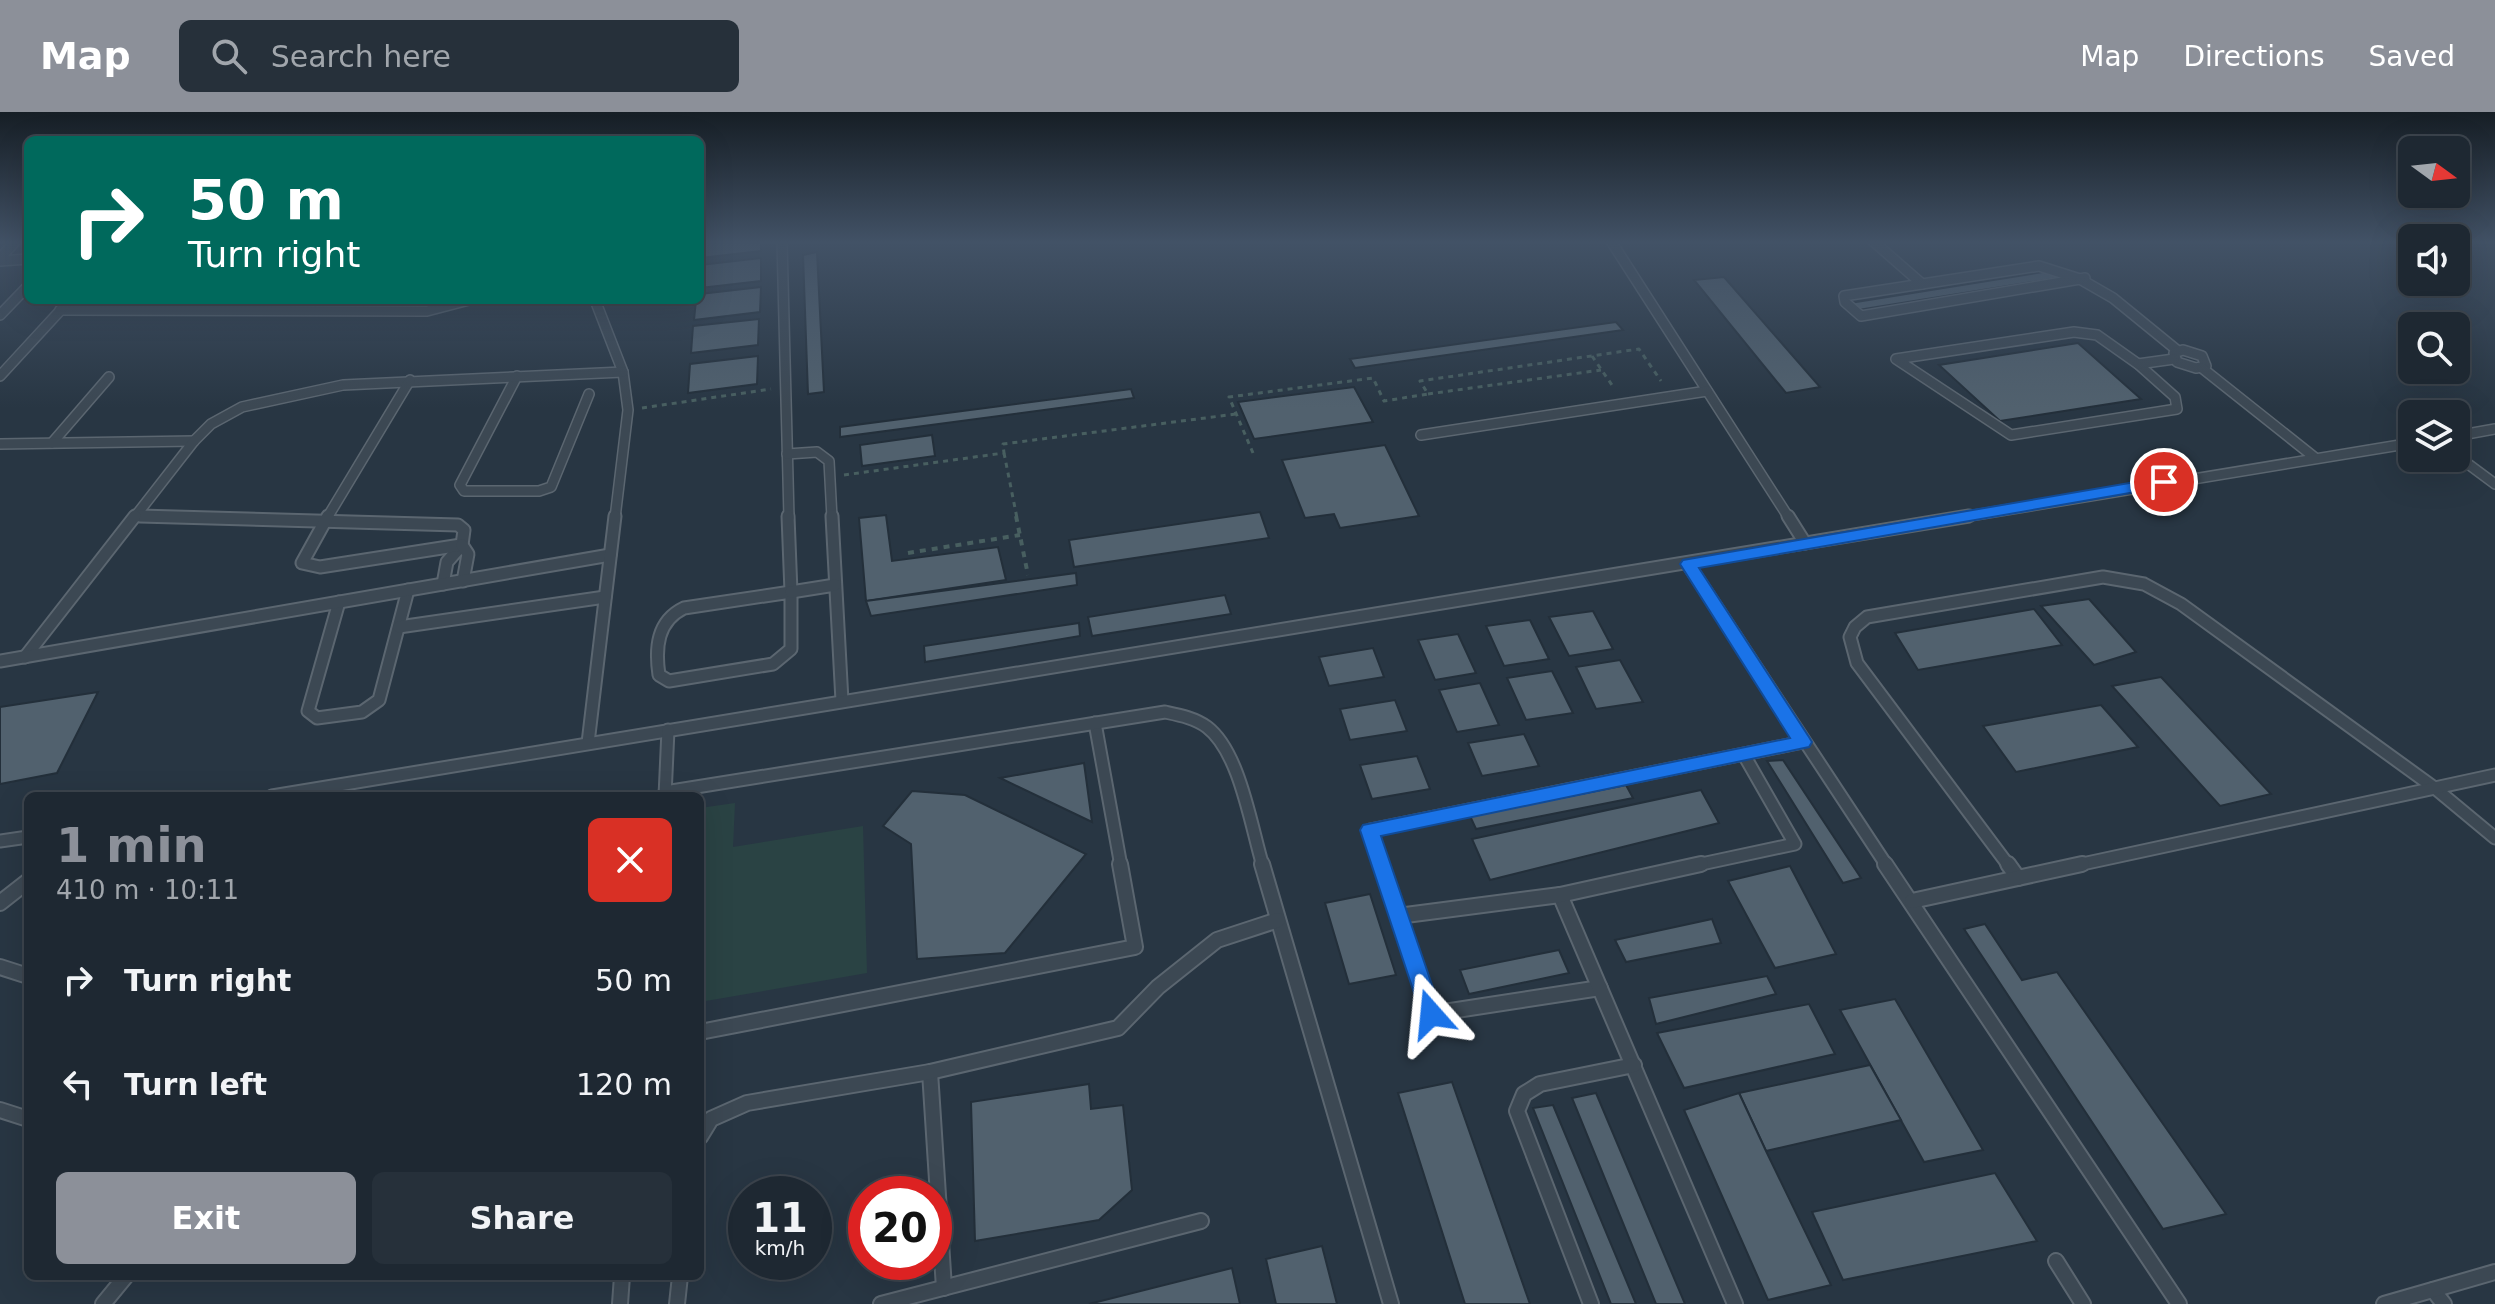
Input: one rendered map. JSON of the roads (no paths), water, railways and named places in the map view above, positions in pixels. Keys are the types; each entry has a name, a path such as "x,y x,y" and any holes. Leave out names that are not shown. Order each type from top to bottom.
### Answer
{"lane":[{"path":"0,315 18,297"},
{"path":"783,297 787,454 790,592 791,649 773,664 669,681 659,675 661,627 668,615 684,608 790,592 835,585"},
{"path":"1647,297 1805,543"},
{"path":"1844,297 1845,302 1861,316 1975,297"},
{"path":"2107,297 2176,355 2183,365 2202,368 2314,457"},
{"path":"0,376 66,304"},
{"path":"144,311 150,304"},
{"path":"60,310 427,311 462,304"},
{"path":"588,743 628,410 623,372 597,304"},
{"path":"2138,364 2175,397 2177,409 2011,435 1896,359 2074,332 2097,335 2138,364 2190,351 2202,356 2207,363 2202,368"},
{"path":"25,657 194,441 220,418 254,402 343,385 623,372"},
{"path":"517,376 460,485 464,491 539,491 551,487 589,394"},
{"path":"52,443 109,377"},
{"path":"410,380 302,559 306,566 320,567 462,545"},
{"path":"1421,435 1707,391"},
{"path":"2470,433 2495,429"},
{"path":"0,444 194,441"},
{"path":"297,792 2398,445"},
{"path":"787,454 806,451 824,455 829,461 842,701"},
{"path":"2470,465 2495,484"},
{"path":"136,516 458,525 464,530 462,545 449,557 443,584"},
{"path":"462,545 468,554 463,581"},
{"path":"0,661 610,555"},
{"path":"1688,564 1803,742 2179,1304"},
{"path":"2018,878 1857,663 1849,649 1849,636 1855,625 1867,617 2084,578 2113,578 2144,584 2181,604 2436,789 2495,838"},
{"path":"339,602 308,711 313,717 321,719 362,712 376,704 408,590"},
{"path":"399,627 605,597"},
{"path":"677,792 1165,712 1196,718 1219,738 1233,765 1391,1304"},
{"path":"704,1031 1135,947 1095,723"},
{"path":"665,792 668,730"},
{"path":"1600,988 1431,1014 1370,830 1803,742"},
{"path":"1398,916 1560,895 1795,844 1744,755"},
{"path":"1912,901 2495,775"},
{"path":"0,841 24,838"},
{"path":"0,903 24,884"},
{"path":"1560,895 1735,1304"},
{"path":"704,1130 711,1119 747,1103 930,1072 1118,1028 1158,987 1217,940 1278,920"},
{"path":"0,967 24,975"},
{"path":"1591,1304 1517,1111 1519,1099 1528,1089 1540,1084 1634,1065"},
{"path":"930,1072 944,1288"},
{"path":"0,1110 24,1118"},
{"path":"881,1304 1201,1221"},
{"path":"2056,1261 2083,1304"},
{"path":"2384,1304 2495,1272"},
{"path":"103,1304 123,1280"},
{"path":"620,1304 622,1280"},
{"path":"677,1304 680,1280"},
{"path":"2433,1290 2444,1304"}]}
